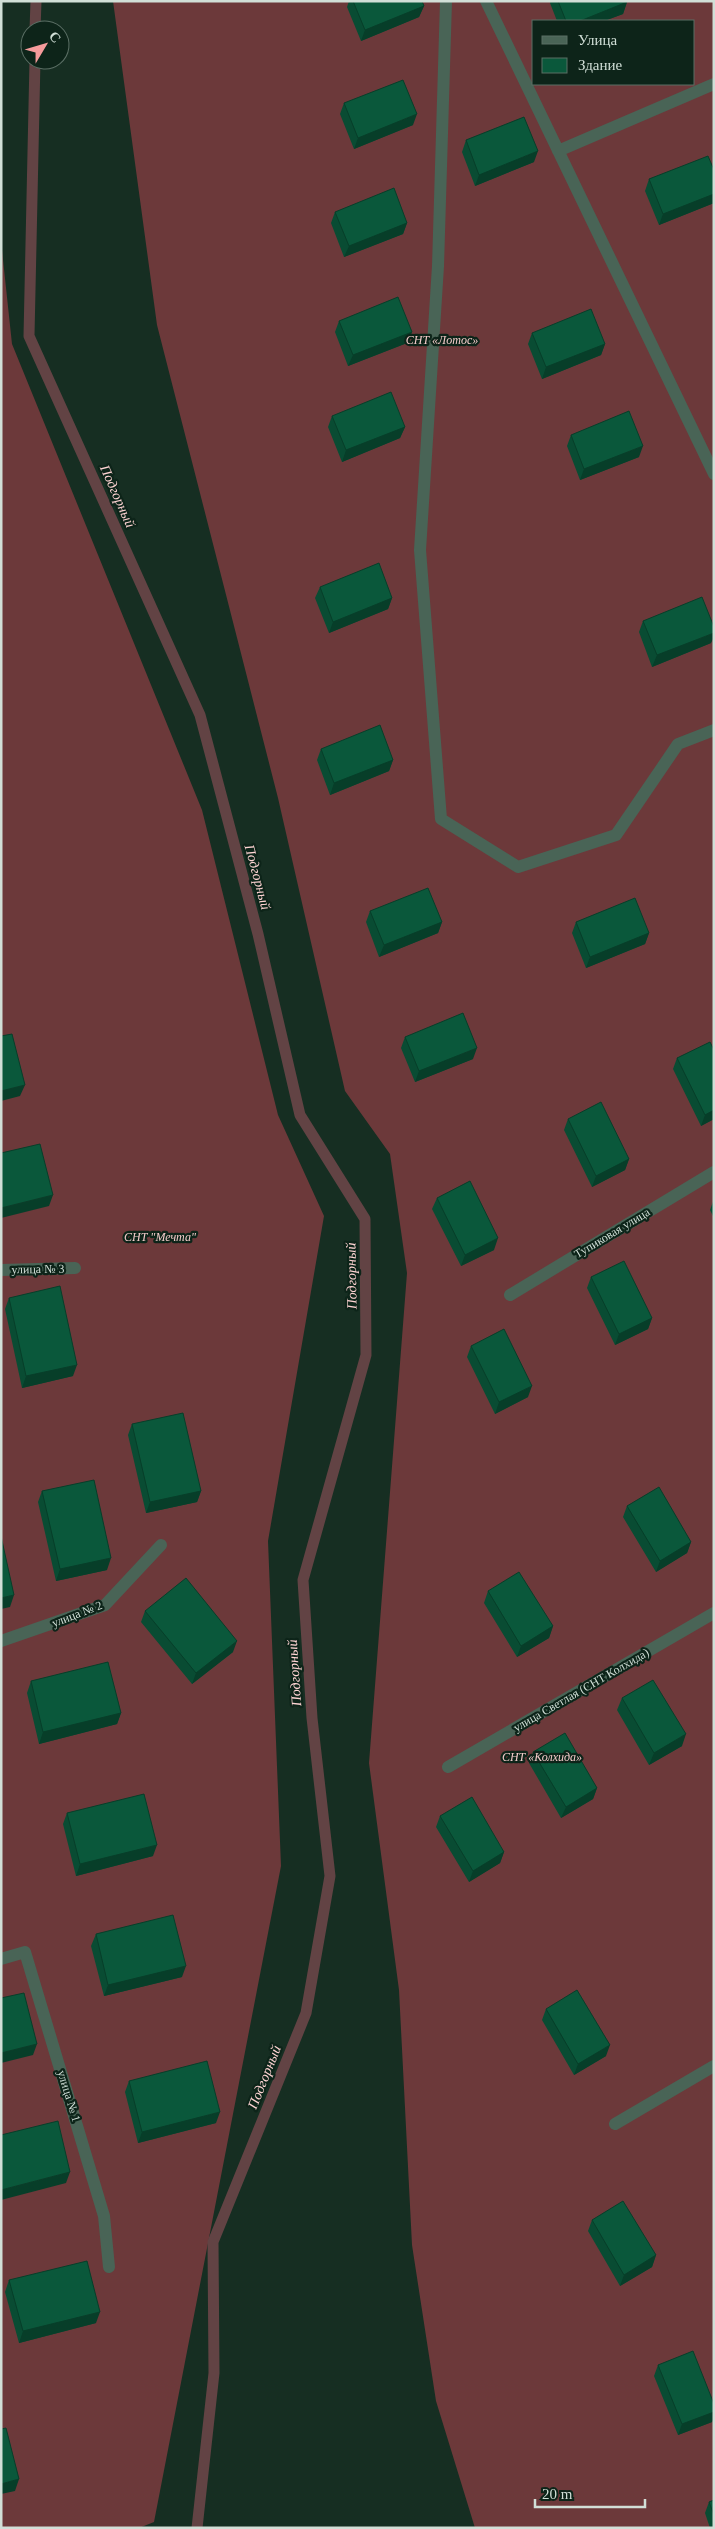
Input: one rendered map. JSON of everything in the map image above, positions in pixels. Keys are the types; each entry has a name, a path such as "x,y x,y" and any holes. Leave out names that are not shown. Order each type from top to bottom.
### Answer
{"street":[{"path":"446,1 438,266 420,550 441,819 518,867 616,835 678,744 714,730"},
{"path":"486,1 714,474"},
{"path":"558,151 714,84"},
{"name":"Тупиковая улица","path":"510,1295 714,1172"},
{"name":"улица № 3","path":"1,1270 75,1268"},
{"name":"улица № 2","path":"1,1641 105,1605 161,1545"},
{"name":"улица Светлая (СНТ Колхида)","path":"448,1767 714,1613"},
{"name":"улица № 1","path":"1,1959 25,1952 104,2216 108,2267"},
{"path":"615,2124 714,2066"}],"green space":[{"path":"113,1 714,1 714,2528 475,2528 436,2401 412,2245 399,1990 369,1763 407,1273 390,1154 345,1091 278,798 157,325"},
{"name":"СНТ \"Мечта\"","path":"1,241 12,344 202,810 278,1115 324,1216 268,1541 281,1866 154,2522 139,2528 1,2528"}],"building":[{"path":"353,1 422,1 424,6 365,30"},
{"path":"558,1 627,2 582,20 566,20"},
{"path":"403,80 417,114 358,138 344,103"},
{"path":"524,117 538,151 479,175 466,140"},
{"path":"708,156 714,170 714,194 663,214 649,179"},
{"path":"394,188 407,223 349,246 335,212"},
{"path":"398,297 412,332 353,355 339,321"},
{"path":"591,309 605,344 546,367 532,333"},
{"path":"391,392 405,427 346,450 332,416"},
{"path":"629,411 643,446 584,469 571,435"},
{"path":"379,563 392,598 333,622 320,587"},
{"path":"702,597 714,627 714,633 657,655 643,621"},
{"path":"380,725 393,760 334,783 321,749"},
{"path":"428,888 442,922 384,945 370,911"},
{"path":"635,898 649,933 590,957 576,922"},
{"path":"463,1013 477,1048 419,1071 405,1037"},
{"path":"12,1034 25,1085 1,1091 1,1036"},
{"path":"710,1042 714,1050 714,1110 705,1115 677,1058"},
{"path":"601,1102 629,1159 596,1176 568,1119"},
{"path":"40,1144 53,1195 1,1208 1,1153"},
{"path":"470,1181 498,1238 465,1255 437,1198"},
{"path":"624,1261 652,1318 619,1334 591,1277"},
{"path":"60,1286 77,1365 26,1376 9,1298"},
{"path":"504,1329 532,1386 499,1402 471,1346"},
{"path":"183,1413 201,1491 150,1502 132,1424"},
{"path":"94,1480 111,1558 60,1569 42,1491"},
{"path":"659,1487 691,1542 660,1561 627,1506"},
{"path":"1,1536 14,1595 1,1598"},
{"path":"519,1572 553,1626 521,1646 488,1591"},
{"path":"186,1578 237,1641 196,1673 145,1611"},
{"path":"108,1662 121,1713 43,1732 31,1681"},
{"path":"653,1680 686,1734 654,1753 622,1698"},
{"path":"565,1733 597,1788 566,1807 533,1752"},
{"path":"144,1794 157,1845 80,1864 67,1813"},
{"path":"472,1797 504,1852 473,1871 440,1816"},
{"path":"173,1915 186,1966 108,1985 96,1934"},
{"path":"577,1990 610,2045 578,2064 546,2009"},
{"path":"24,1993 37,2044 1,2053 1,1998"},
{"path":"207,2061 220,2112 142,2132 129,2081"},
{"path":"58,2121 70,2172 1,2190 1,2135"},
{"path":"623,2201 656,2255 624,2275 592,2220"},
{"path":"87,2261 100,2312 23,2331 9,2280"},
{"path":"693,2351 714,2404 714,2412 682,2424 658,2365"},
{"path":"6,2428 19,2479 1,2484 1,2429"},
{"path":"714,2500 714,2515 709,2502"}],"waterway":[{"name":"Подгорный","path":"35,20 36,1"},
{"name":"Подгорный","path":"35,70 29,336 200,715 258,934 300,1115 365,1219 366,1355 303,1580 312,1718 330,1876 306,2013 213,2242 214,2373 197,2528"}],"park label":[{"name":"СНТ «Лотос»","path":"442,340"},
{"name":"СНТ «Колхида»","path":"542,1757"}]}
